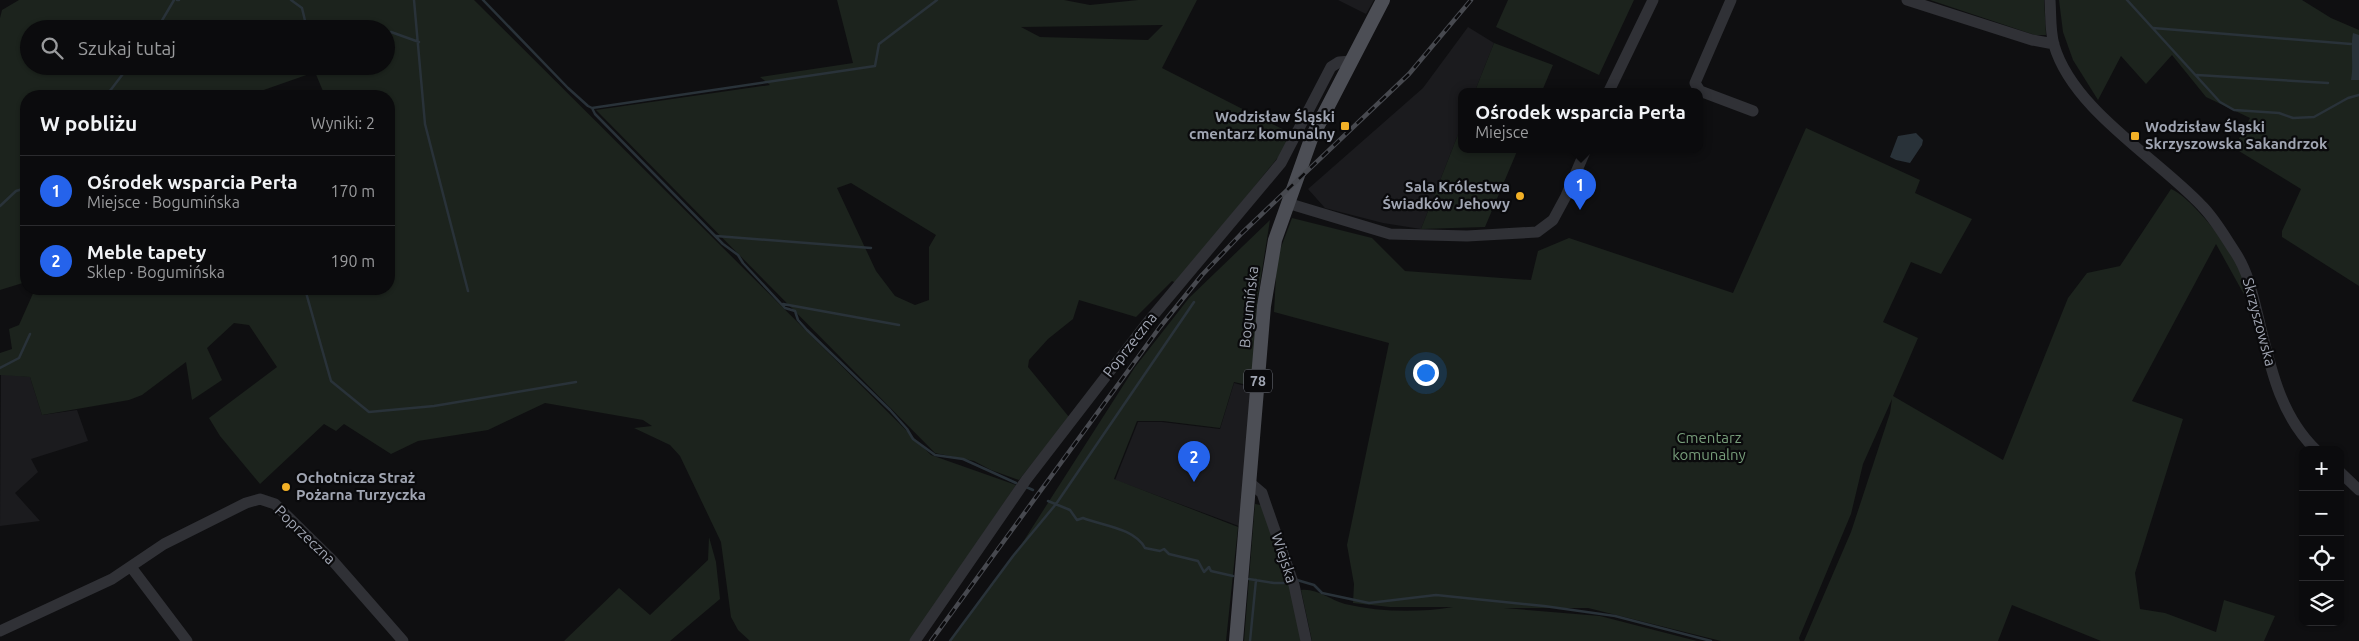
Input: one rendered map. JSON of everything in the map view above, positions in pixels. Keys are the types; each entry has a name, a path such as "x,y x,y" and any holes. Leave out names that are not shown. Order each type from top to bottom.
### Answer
{"main road":[{"name":"Bogumińska","path":"1236,641 1268,271 1275,240 1311,139 1383,0"}],"street":[{"path":"1611,86 1653,0"},
{"path":"1698,88 1695,83 1731,0"},
{"path":"1907,0 2032,40 2054,44"},
{"name":"Skrzyszowska","path":"2050,0 2054,44 2069,75 2092,106 2204,207 2236,254 2251,287 2278,391 2300,432 2312,446"},
{"name":"Poprzeczna","path":"915,641 1026,480 1147,323 1281,164 1331,68 1339,62 1351,61"},
{"path":"1703,92 1753,111"},
{"path":"1287,203 1338,220 1390,234 1467,236 1537,232 1553,220 1566,196 1584,153"},
{"path":"2344,476 2359,490"},
{"name":"Wiejska","path":"1249,482 1262,493 1294,585 1306,641"},
{"name":"Poprzeczna","path":"0,631 56,603 91,590 131,567 164,544 246,503 260,499 276,504 332,560 403,641"},
{"path":"131,567 187,641"}],"shaded area":[{"path":"1338,0 1374,0 1366,14"},
{"path":"1468,27 1494,43 1476,88 1458,88 1458,135 1421,229 1383,223 1325,208 1308,189 1423,88"},
{"path":"2353,33 2359,35 2359,80 2351,80"},
{"path":"1916,133 1923,140 1922,145 1910,163 1890,157 1898,136"},
{"path":"1,374 30,377 42,415 77,410 88,441 31,459 38,472 15,493 40,521 0,526"},
{"path":"1234,383 1253,388 1239,526 1115,480 1138,422 1162,422 1220,429"}],"green space":[{"path":"19,0 474,0 931,455 1016,485 910,641 750,641 738,630 731,617 721,542 680,456 670,445 634,428 652,426 643,420 545,403 488,430 418,441 391,454 344,424 336,431 324,424 260,484 220,436 209,418 277,367 249,325 234,323 207,348 222,380 192,400 186,362 142,395 129,400 42,415 30,377 0,375 0,353 12,349 9,329 19,325 32,295 395,295 395,90 322,90 316,75 395,75 395,20 20,20 20,75 306,75 264,90 20,90 20,284 0,290 0,18 2,10"},
{"path":"837,0 1064,0 1090,5 1138,0 1197,0 1162,68 1286,131 1293,139 1176,283 1172,281 1136,317 1079,300 1073,319 1048,339 1029,360 1028,367 1069,417 1019,480 991,470 974,461 935,453 596,110 770,85 760,77 853,63","holes":["1163,25 1148,40 1040,37 1021,27","851,183 936,235 929,247 929,300 915,305 895,296 876,271 837,188"]},
{"path":"1508,0 1634,0 1599,75 1496,27"},
{"path":"1930,0 2044,0 2046,35 2035,35"},
{"path":"2059,0 2302,0 2331,18 2359,30 2359,286 2282,237 2282,231 2301,189 2234,148 2250,118 2206,97 2172,55 2146,84 2121,56 2098,100 2073,60 2063,32"},
{"path":"1494,43 1553,65 1543,88 1476,88"},
{"name":"Cmentarz komunalny","path":"1806,128 1920,180 1915,193 1972,219 1941,274 1911,262 1883,322 1918,338 1893,396 2003,460 2068,298 2087,273 2120,266 2171,189 2187,200 2206,220 2236,260 2241,273 2246,298 2216,244 2132,401 2183,419 2135,573 2140,609 2165,613 2216,632 2224,600 2275,616 2264,641 2101,641 2012,605 1998,641 1804,641 1851,532 1890,413 1892,399 1863,464 1851,514 1799,638 1800,641 1721,641 1588,608 1504,608 1600,616 1697,641 1312,641 1301,590 1318,592 1345,604 1372,609 1412,611 1453,607 1390,607 1353,603 1354,584 1347,545 1389,343 1274,312 1277,258 1292,218 1372,238 1405,271 1531,280 1538,251 1569,238 1733,293"},
{"path":"1458,135 1458,153 1516,153 1485,227 1421,229"},
{"path":"1270,220 1257,302 1252,386 1234,382 1220,428 1163,421 1137,421 1114,479 1238,527 1226,641 949,641 1021,545 1135,367 1189,298"},
{"path":"1255,504 1261,505 1291,585 1302,641 1244,641"},
{"path":"709,537 716,562 720,599 670,641 564,641 619,588 650,615 708,560"}],"waterway":[{"path":"162,20 174,0"},
{"path":"291,0 302,8 305,20"},
{"path":"414,0 425,124 468,291"},
{"path":"483,0 568,88 592,108 595,114 723,244 738,255 743,263 785,308 795,311 798,320 807,330 890,410 907,429 913,439 935,455 963,459 1016,483"},
{"path":"592,108 875,66 879,44 937,0"},
{"path":"2127,0 2220,102 2234,110 2279,113 2293,118 2314,117 2348,98 2359,95"},
{"path":"2153,28 2351,44"},
{"path":"395,33 419,42"},
{"path":"111,90 122,75"},
{"path":"2197,75 2328,83"},
{"path":"0,206 16,191 20,190"},
{"path":"716,236 871,248"},
{"path":"307,295 331,381 369,412 434,406 576,382"},
{"path":"950,641 1013,556 1056,504 1194,302"},
{"path":"783,304 899,325"},
{"path":"0,368 19,358 30,334"},
{"path":"1026,487 1033,490"},
{"path":"1048,501 1070,510 1077,520 1083,518 1126,532 1140,541 1145,548 1160,551 1164,549 1169,554 1198,561 1204,572 1209,567 1211,571 1233,576"},
{"path":"1249,579 1284,583"},
{"path":"1250,641 1256,580"},
{"path":"1297,580 1314,585 1322,593 1369,603 1436,595 1544,606 1615,616 1711,641"}],"railway":[{"path":"931,641 1160,327 1202,275 1242,233 1409,74 1471,0"}],"place":[{"name":"Wodzisław Śląski cmentarz komunalny","path":"1345,126"},
{"name":"Wodzisław Śląski Skrzyszowska Sakandrzok","path":"2135,136"},
{"name":"Sala Królestwa Świadków Jehowy","path":"1520,196"},
{"name":"Ośrodek wsparcia Perła","path":"1580,210"},
{"name":"Meble tapety","path":"1194,482"},
{"name":"Ochotnicza Straż Pożarna Turzyczka","path":"286,487"}]}
